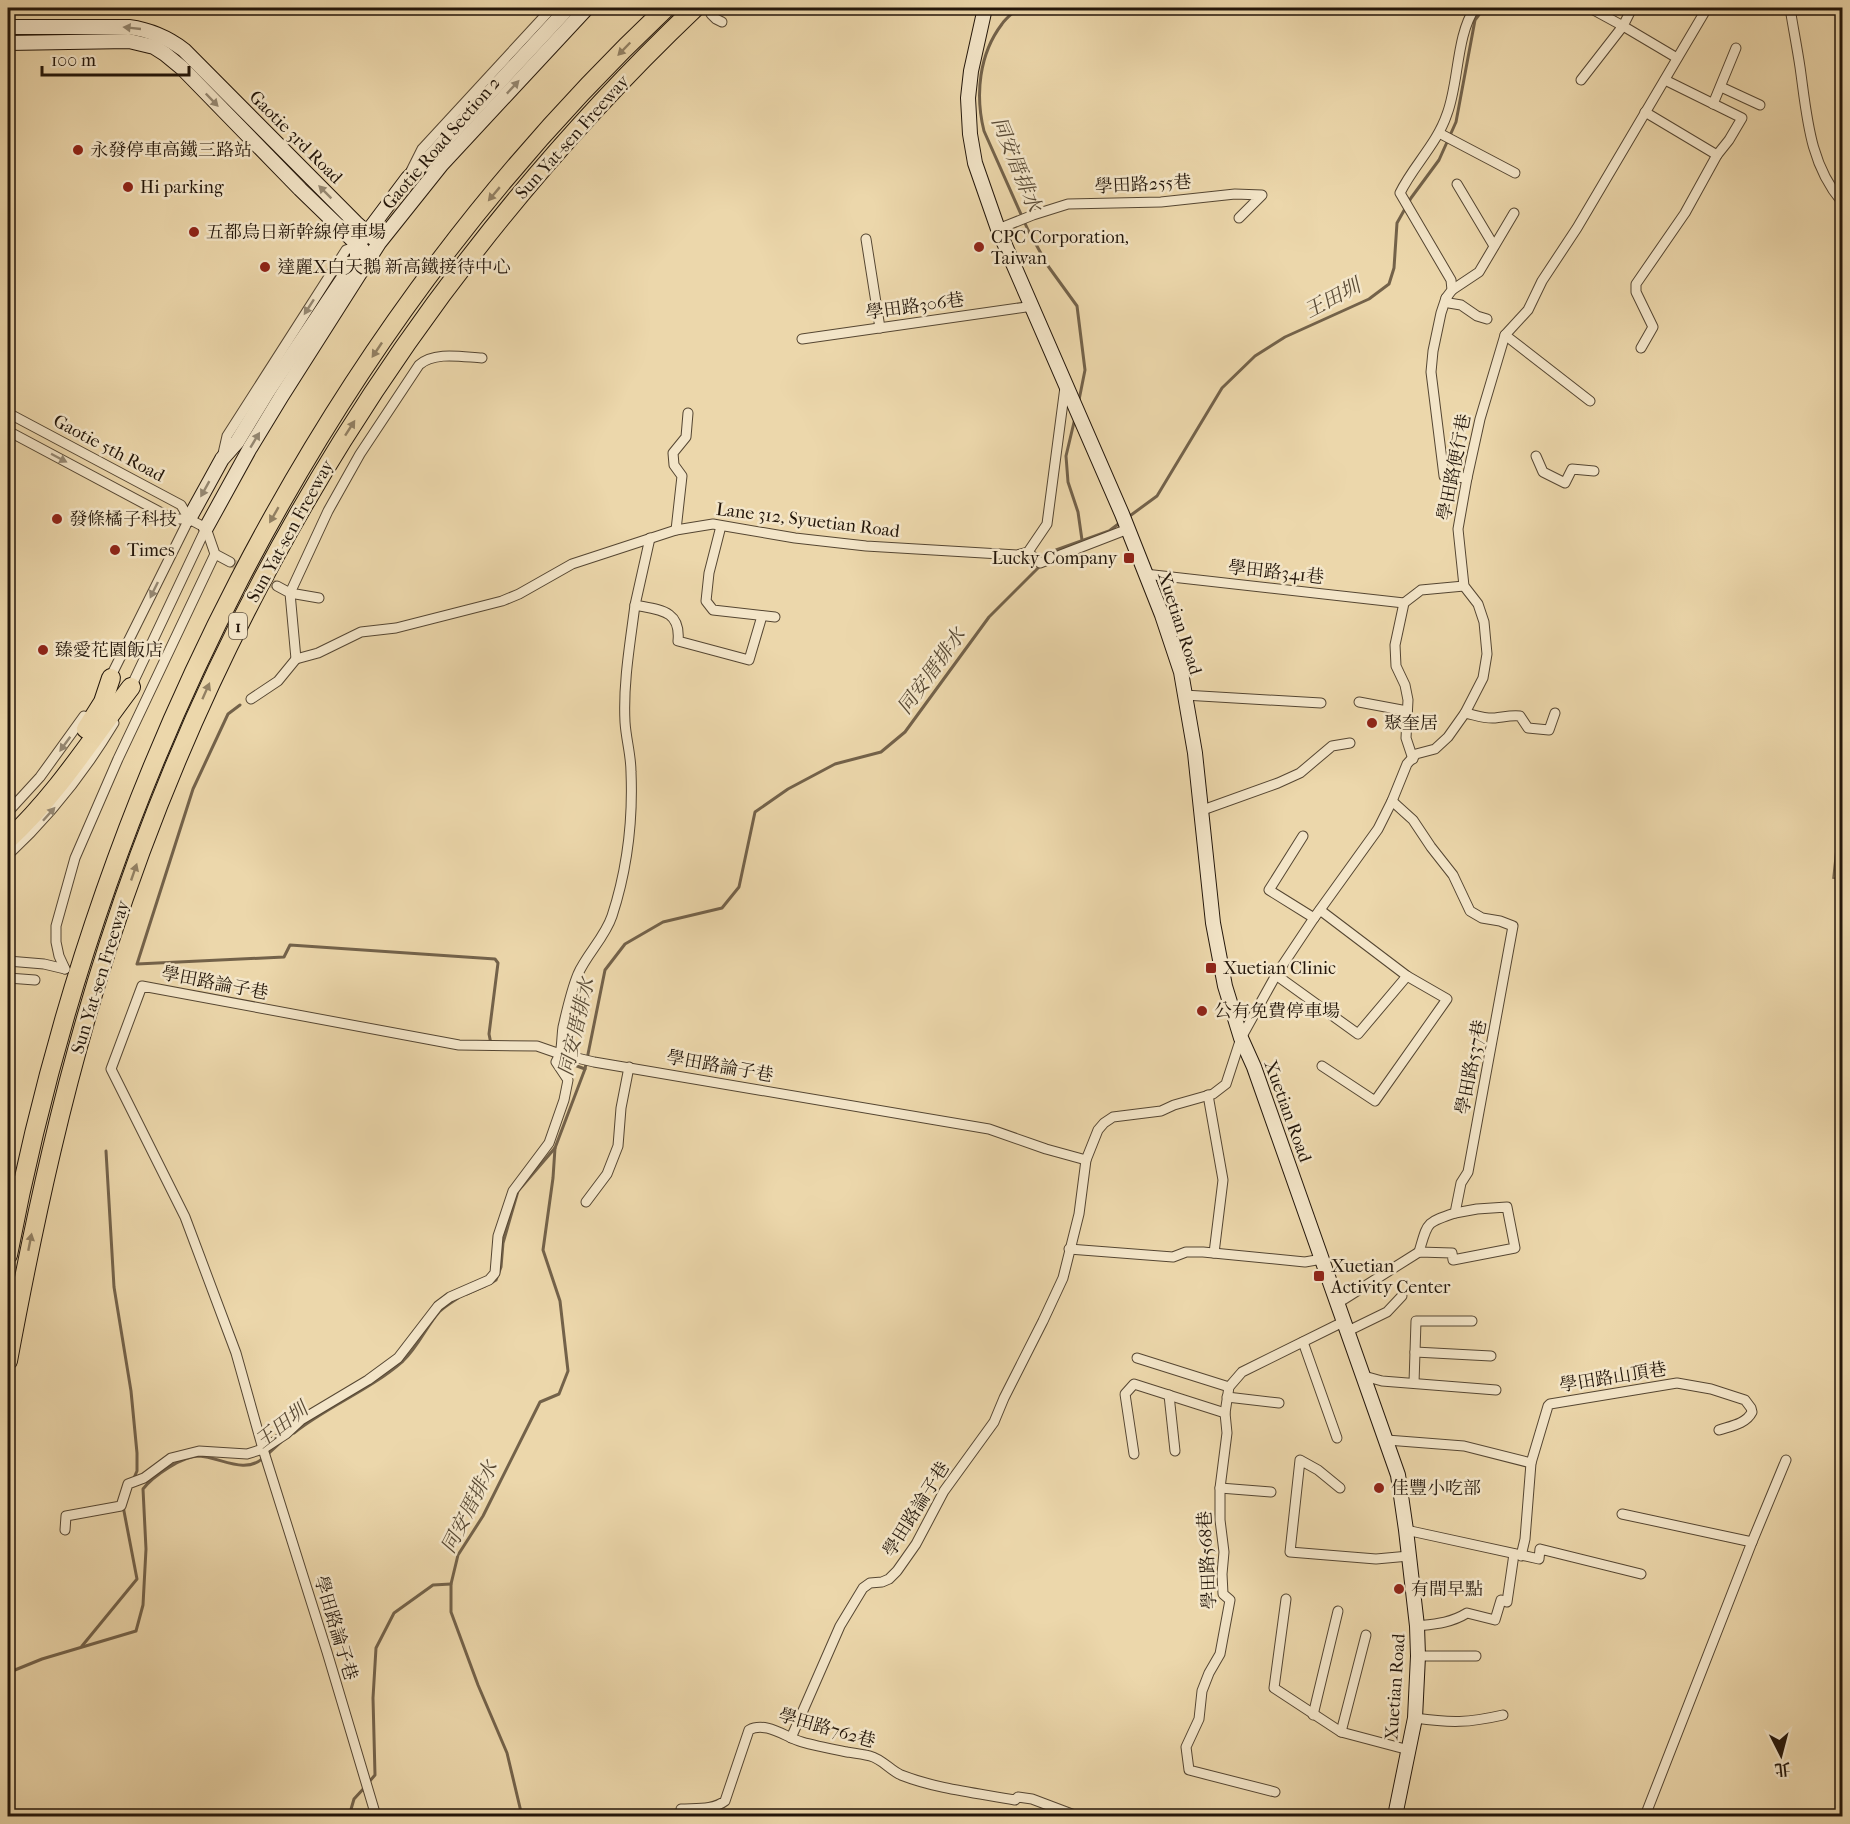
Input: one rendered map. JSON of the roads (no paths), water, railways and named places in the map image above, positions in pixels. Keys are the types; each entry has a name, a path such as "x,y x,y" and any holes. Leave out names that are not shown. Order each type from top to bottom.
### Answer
{"highway":[{"name":"Sun Yat-sen Freeway","path":"8,1255 33,1138 89,938 133,814 168,728 240,578 301,468 378,348 454,243 584,90 666,8"},
{"name":"Sun Yat-sen Freeway","path":"8,1361 52,1142 108,945 152,821 182,747 209,684 253,596 292,523 350,427 395,359 469,256 598,104 703,11"},
{"path":"8,840 13,821 74,749 103,702 111,678"},
{"path":"13,821 63,779 131,687"}],"street":[{"name":"Gaotie Road Section 2","path":"408,178 422,149 552,8"},
{"name":"Gaotie Road Section 2","path":"189,519 222,459 237,442 357,258 357,246 408,178 568,8"},
{"name":"Gaotie Road Section 2","path":"206,528 274,407 383,246 442,164 587,8"},
{"path":"986,8 971,71 968,98 969,121 979,176 1004,226 1033,306 1066,382 1047,524 1028,552"},
{"path":"1467,478 1444,476 1431,372 1435,342 1451,280 1400,193 1439,132 1448,113 1466,28 1475,8"},
{"path":"1590,8 1677,58"},
{"path":"1581,80 1623,26 1632,8"},
{"name":"學田路便行巷","path":"1413,759 1416,754 1435,749 1448,737 1465,712 1482,678 1487,654 1484,622 1478,604 1464,586 1458,529 1467,478 1488,388 1505,335 1528,310 1542,281 1583,219 1707,8"},
{"path":"1790,8 1814,153 1829,184 1842,202"},
{"path":"703,11 722,22"},
{"name":"Gaotie 3rd Road","path":"8,27 129,27 143,29 172,40 366,234 383,246"},
{"name":"Gaotie 3rd Road","path":"8,43 114,40 142,43 154,47 182,68 357,246 375,258"},
{"path":"1713,104 1736,48"},
{"path":"1641,348 1653,327 1636,292 1636,284 1685,213 1717,155 1742,118 1665,80"},
{"path":"1721,87 1760,105"},
{"path":"1645,112 1717,155"},
{"path":"1439,132 1515,173"},
{"path":"1457,184 1494,246"},
{"name":"學田路255巷","path":"1004,226 1068,204 1161,202 1235,194 1262,195 1239,218"},
{"path":"1449,294 1479,272 1514,213"},
{"path":"866,239 880,328"},
{"path":"1449,294 1449,303 1461,305 1477,316 1487,319"},
{"name":"學田路306巷","path":"802,339 1033,306"},
{"path":"1505,335 1590,401"},
{"path":"251,699 278,681 296,659 290,593 319,530 355,463 419,365 425,359 433,357 482,358"},
{"name":"Xuetian Road","path":"1066,382 1128,529 1162,615 1181,672 1195,753 1213,923 1226,986 1241,1038 1254,1067 1398,1475 1417,1626 1418,1656 1415,1718 1395,1816"},
{"name":"Gaotie 5th Road","path":"8,413 181,505 189,519"},
{"path":"676,530 682,476 674,465 673,453 686,437 688,413"},
{"name":"Gaotie 5th Road","path":"8,431 173,519 189,519 206,528"},
{"path":"1536,456 1543,472 1564,483 1572,469 1594,471"},
{"path":"111,678 189,519"},
{"name":"Lane 312, Syuetian Road","path":"296,659 318,653 361,632 396,628 502,601 572,564 676,530 713,524 795,538 866,546 1017,555 1028,552 1040,563 1128,529"},
{"path":"721,526 709,573 706,601 712,610 774,617"},
{"path":"206,528 215,554 230,562"},
{"path":"8,855 31,834 58,803 92,760 119,716 206,528"},
{"path":"65,1530 66,1516 121,1506 128,1484 144,1478 171,1458 200,1451 247,1454 263,1449 302,1420 368,1380 398,1358 438,1306 450,1297 489,1280 495,1273 498,1236 513,1191 549,1143 564,1100 568,1080 556,1062 561,1054 563,1028 578,974 612,918 628,844 631,771 625,724 626,676 635,605 650,538"},
{"path":"8,961 44,964 65,969 56,942 56,926 75,858 118,759 215,554"},
{"name":"學田路341巷","path":"1145,574 1404,603"},
{"path":"277,586 290,593 319,598"},
{"path":"1241,1038 1276,975 1378,829 1407,764 1413,759 1406,738 1408,700 1405,685 1396,666 1395,645 1404,603 1421,590 1464,586"},
{"path":"635,605 661,610 676,620 679,630 678,641 749,660 762,616"},
{"path":"1184,695 1321,703"},
{"path":"1359,702 1407,711"},
{"path":"1465,712 1494,718 1520,716 1528,728 1549,730 1555,713"},
{"path":"1200,811 1278,783 1300,773 1332,746 1350,743"},
{"name":"學田路537巷","path":"1392,801 1413,820 1453,875 1470,911 1482,918 1513,926 1468,1172 1461,1183 1455,1213"},
{"path":"1303,836 1269,890 1317,914 1407,976 1447,999 1375,1101 1322,1066"},
{"path":"1276,975 1358,1034 1407,976"},
{"path":"8,978 35,980"},
{"name":"學田路論子巷","path":"376,1816 263,1449 236,1353 185,1217 111,1069 142,986 459,1045 537,1046 561,1054 629,1068 989,1129 1086,1160"},
{"name":"學田路論子巷","path":"791,1738 840,1626 863,1588 870,1583 889,1579 897,1571 916,1544 944,1491 994,1422 1063,1278 1078,1214 1086,1160 1098,1130 1113,1117 1161,1111 1213,1094 1226,1084 1241,1038"},
{"path":"586,1202 607,1174 618,1146 621,1108 629,1068"},
{"path":"1208,1095 1223,1180 1214,1254"},
{"path":"1338,1303 1419,1252 1452,1253 1454,1260 1515,1248 1507,1207 1455,1213 1432,1221 1426,1228 1419,1252"},
{"path":"1069,1249 1173,1257 1186,1252 1305,1262 1322,1259"},
{"path":"1228,1392 1242,1372 1303,1342 1387,1312 1402,1296"},
{"path":"1414,1383 1416,1321 1473,1321"},
{"path":"1303,1342 1336,1438"},
{"path":"1415,1352 1491,1356"},
{"path":"1137,1358 1228,1392 1279,1403"},
{"path":"1364,1376 1382,1381 1496,1390"},
{"name":"學田路山頂巷","path":"1417,1626 1439,1624 1457,1619 1467,1613 1495,1620 1501,1600 1507,1602 1518,1555 1525,1539 1531,1463 1548,1406 1669,1383 1683,1383 1711,1389 1749,1403 1752,1408 1750,1416 1743,1422 1719,1430"},
{"path":"1134,1454 1125,1394 1134,1384 1225,1413"},
{"name":"學田路568巷","path":"1228,1392 1225,1413 1227,1433 1220,1488 1220,1520 1224,1552 1223,1594 1230,1600 1220,1653 1202,1691 1199,1719 1186,1747 1189,1770 1275,1792"},
{"path":"1169,1395 1175,1451"},
{"path":"1387,1440 1464,1446 1531,1463"},
{"path":"1340,1488 1318,1470 1300,1460 1290,1552 1376,1559 1409,1556"},
{"path":"1645,1816 1786,1460"},
{"path":"1220,1488 1271,1492"},
{"path":"1622,1514 1752,1542"},
{"path":"1406,1530 1539,1559 1540,1549 1641,1574"},
{"path":"1286,1599 1274,1688 1341,1732 1409,1750"},
{"path":"1313,1715 1338,1611"},
{"path":"1341,1732 1366,1635"},
{"path":"1418,1656 1476,1656"},
{"path":"1415,1718 1463,1723 1503,1715"},
{"name":"學田路762巷","path":"681,1809 719,1806 725,1802 749,1730 757,1726 831,1749 876,1758 888,1768 924,1782 1015,1800 1018,1797 1032,1799 1077,1816"}],"waterway":[{"name":"同安厝排水","path":"1018,8 1002,24 988,48 981,75 981,117 984,131 1028,230 1048,266 1077,306 1085,370 1079,400"},
{"name":"王田圳","path":"1127,518 1157,496 1222,388 1255,356 1285,337 1369,299 1389,284 1394,268 1397,223 1411,198 1439,160 1456,122 1475,20 1484,8"},
{"name":"同安厝排水","path":"1075,418 1066,456 1068,482 1078,512 1082,540"},
{"name":"王田圳","path":"1052,554 1056,550 1109,531 1121,522"},
{"name":"同安厝排水","path":"522,1816 507,1753 478,1685 451,1612 451,1584 458,1555 483,1516 540,1402 559,1394 568,1371 560,1301 543,1250 555,1148 585,1069 605,970 625,944 663,922 722,908 739,887 755,812 788,789 835,764 881,752 905,732 989,617 1041,565"},
{"path":"240,705 228,714 193,789 137,964 284,957 290,945 495,959 498,963 489,1034 491,1044"},
{"path":"561,1060 585,1069"},
{"name":"王田圳","path":"491,1283 496,1280 501,1267 503,1243 518,1191 555,1148"},
{"path":"106,1151 114,1287 131,1391 137,1453 137,1471 133,1480"},
{"name":"王田圳","path":"467,1294 485,1286"},
{"name":"王田圳","path":"294,1433 377,1381 403,1361 439,1312 458,1298"},
{"name":"王田圳","path":"268,1454 281,1442"},
{"name":"王田圳","path":"8,1783 10,1672 42,1659 136,1631 143,1605 146,1549 143,1489 154,1478 184,1459 199,1456 232,1464 248,1465 263,1458"},
{"path":"82,1646 137,1579 123,1506"},
{"path":"369,1782 375,1775 373,1698 376,1648 394,1613 433,1585 451,1584"},
{"path":"349,1816 354,1799 365,1787"}],"tunnel":[{"path":"230,562 277,586"}],"place":[{"name":"永發停車高鐵三路站","path":"78,150"},
{"name":"Hi parking","path":"128,187"},
{"name":"五都烏日新幹線停車場","path":"194,232"},
{"name":"CPC Corporation, Taiwan","path":"979,247"},
{"name":"達麗X白天鵝 新高鐵接待中心","path":"265,267"},
{"name":"發條橘子科技","path":"57,519"},
{"name":"Times","path":"115,550"},
{"name":"Lucky Company","path":"1129,558"},
{"name":"臻愛花園飯店","path":"43,650"},
{"name":"聚奎居","path":"1372,723"},
{"name":"Xuetian Clinic","path":"1211,968"},
{"name":"公有免費停車場","path":"1202,1011"},
{"name":"Xuetian Activity Center","path":"1319,1276"},
{"name":"佳豐小吃部","path":"1379,1488"},
{"name":"有間早點","path":"1399,1589"}]}
